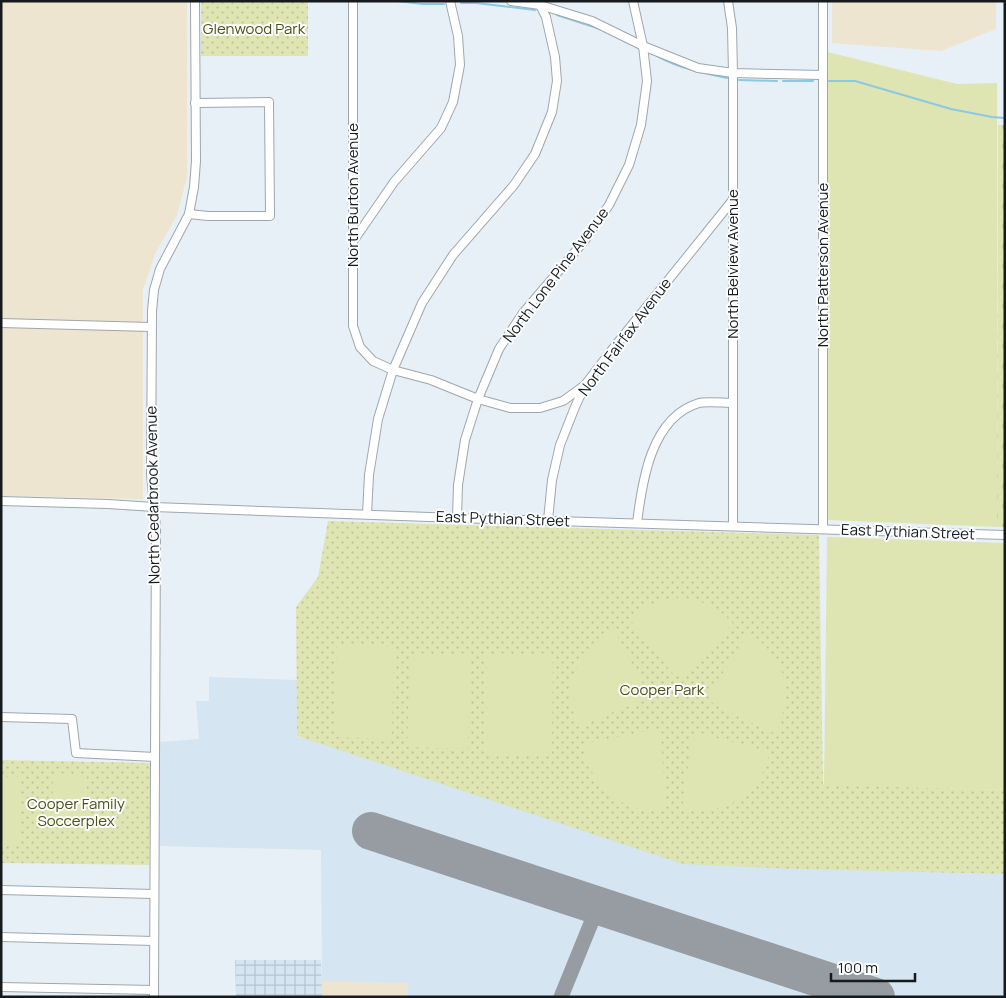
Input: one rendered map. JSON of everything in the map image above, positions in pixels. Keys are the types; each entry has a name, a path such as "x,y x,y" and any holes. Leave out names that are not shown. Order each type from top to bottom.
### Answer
{"street":[{"name":"North Cedarbrook Avenue","path":"154,993 156,527 151,474 152,301 160,269 189,214 195,175 195,1"},
{"name":"North Burton Avenue","path":"353,1 353,326 360,347 373,361 393,370 431,380 478,399 510,408 540,408 563,401 585,385"},
{"path":"354,241 394,182 440,128 453,102 460,65 458,36 450,1"},
{"path":"511,1 539,3 592,21 643,46 698,68 733,73 823,76"},
{"name":"North Lone Pine Avenue","path":"457,518 458,485 465,440 478,399 499,350 523,313 585,240 609,205 628,166 641,125 647,81 643,46 633,1"},
{"name":"North Belview Avenue","path":"728,1 732,28 733,73 734,526"},
{"name":"North Patterson Avenue","path":"823,1 823,529"},
{"path":"367,514 369,475 378,420 393,370 422,303 453,255 514,185 535,154 552,112 557,81 555,57 546,17 539,3"},
{"path":"189,214 208,216 270,216 269,102 195,103"},
{"name":"North Fairfax Avenue","path":"548,520 552,480 560,445 585,385 732,201"},
{"path":"354,219 366,222"},
{"path":"1,323 151,327"},
{"path":"563,401 575,407"},
{"path":"636,523 645,473 654,448 666,426 683,410 700,403 733,403"},
{"name":"East Pythian Street","path":"1,501 457,518 1005,535"},
{"path":"1,717 72,719 76,753 155,757"},
{"path":"1,890 154,894"},
{"path":"1,937 154,941"},
{"path":"1,987 154,993"}],"shaded area":[{"path":"1,1 187,1 187,177 177,215 155,254 143,290 143,499 1,496"},
{"path":"832,1 996,1 996,29 941,51 832,43"},
{"path":"209,677 297,680 297,737 1005,873 1005,997 408,997 408,983 322,981 321,850 160,846 160,742 199,739 196,701 209,701"},
{"path":"235,960 321,960 322,997 236,997"},
{"path":"321,977 408,983 408,997 322,997"}],"green space":[{"name":"Glenwood Park","path":"201,1 308,1 308,56 201,56"},
{"path":"828,52 957,84 997,83 997,527 828,520"},
{"path":"998,125 1005,125 1005,527 997,527"},
{"name":"Cooper Park","path":"328,521 819,535 823,784 1005,790 1005,874 683,864 297,736 296,607 318,577"},
{"path":"827,537 1005,543 1005,790 824,785"},
{"path":"683,597 714,606 733,623 684,675 674,675 629,619 654,603"},
{"path":"614,630 648,693 646,699 579,726 571,707 570,681 582,656 598,639"},
{"path":"748,632 772,654 783,676 785,687 784,710 776,734 711,702 710,694"},
{"path":"337,645 394,647 392,739 334,737"},
{"path":"410,654 470,655 468,749 407,747"},
{"path":"487,655 553,656 552,754 486,754"},
{"path":"656,729 661,736 666,810 636,808 617,799 596,778 584,754 583,744"},
{"path":"699,733 770,752 762,775 746,794 728,806 707,810 682,809 692,737"},
{"name":"Cooper Family Soccerplex","path":"1,760 151,763 149,865 1,863"},
{"path":"53,774 87,775 86,816 52,815"},
{"path":"1,777 21,777 20,846 1,846"}],"waterway":[{"path":"397,1 444,4"},
{"path":"461,3 535,10"},
{"path":"557,15 600,29"},
{"path":"657,56 682,67 727,78"},
{"path":"739,80 777,81"},
{"path":"783,81 813,81"},
{"path":"829,81 855,81 951,109 1005,118"}],"taxiway":[{"path":"561,997 598,906"}],"runway":[{"path":"371,831 876,997"}]}
